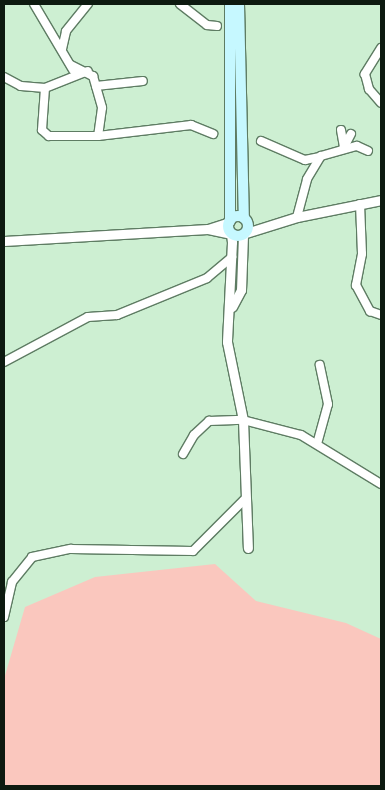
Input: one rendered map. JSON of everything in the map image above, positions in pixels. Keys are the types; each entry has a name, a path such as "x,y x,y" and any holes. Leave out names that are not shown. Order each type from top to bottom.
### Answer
{"main road":[{"path":"230,4 233,205 229,222 231,234 245,234 239,4"},
{"path":"229,222 245,219"}],"street":[{"path":"34,4 71,65 73,79"},
{"path":"62,49 66,31 88,4"},
{"path":"180,4 207,25 217,26"},
{"path":"381,48 364,74 369,89 381,103"},
{"path":"71,65 88,71 96,86 102,108 98,136"},
{"path":"4,77 22,86 45,88 73,79 88,71"},
{"path":"96,86 143,81"},
{"path":"45,88 44,134 98,136 191,125 213,134"},
{"path":"340,130 344,148"},
{"path":"344,148 351,134"},
{"path":"261,141 305,160 344,148 362,146 368,151"},
{"path":"297,217 304,185 321,156"},
{"path":"231,309 240,290 245,234 265,225 297,217 381,200"},
{"path":"360,204 362,254 356,285 370,311 381,314"},
{"path":"245,219 265,225"},
{"path":"4,241 208,229 229,222"},
{"path":"208,229 231,234 231,309 227,342 243,420 248,548"},
{"path":"4,362 88,317 117,315 207,278 232,256"},
{"path":"317,444 328,404 320,365"},
{"path":"183,454 194,434 209,421 243,420 317,444 381,484"},
{"path":"4,617 12,582 32,558 71,550 193,551 245,499"}],"shaded area":[{"path":"215,564 256,601 346,623 381,639 381,786 4,786 4,679 25,607 95,577"}]}
